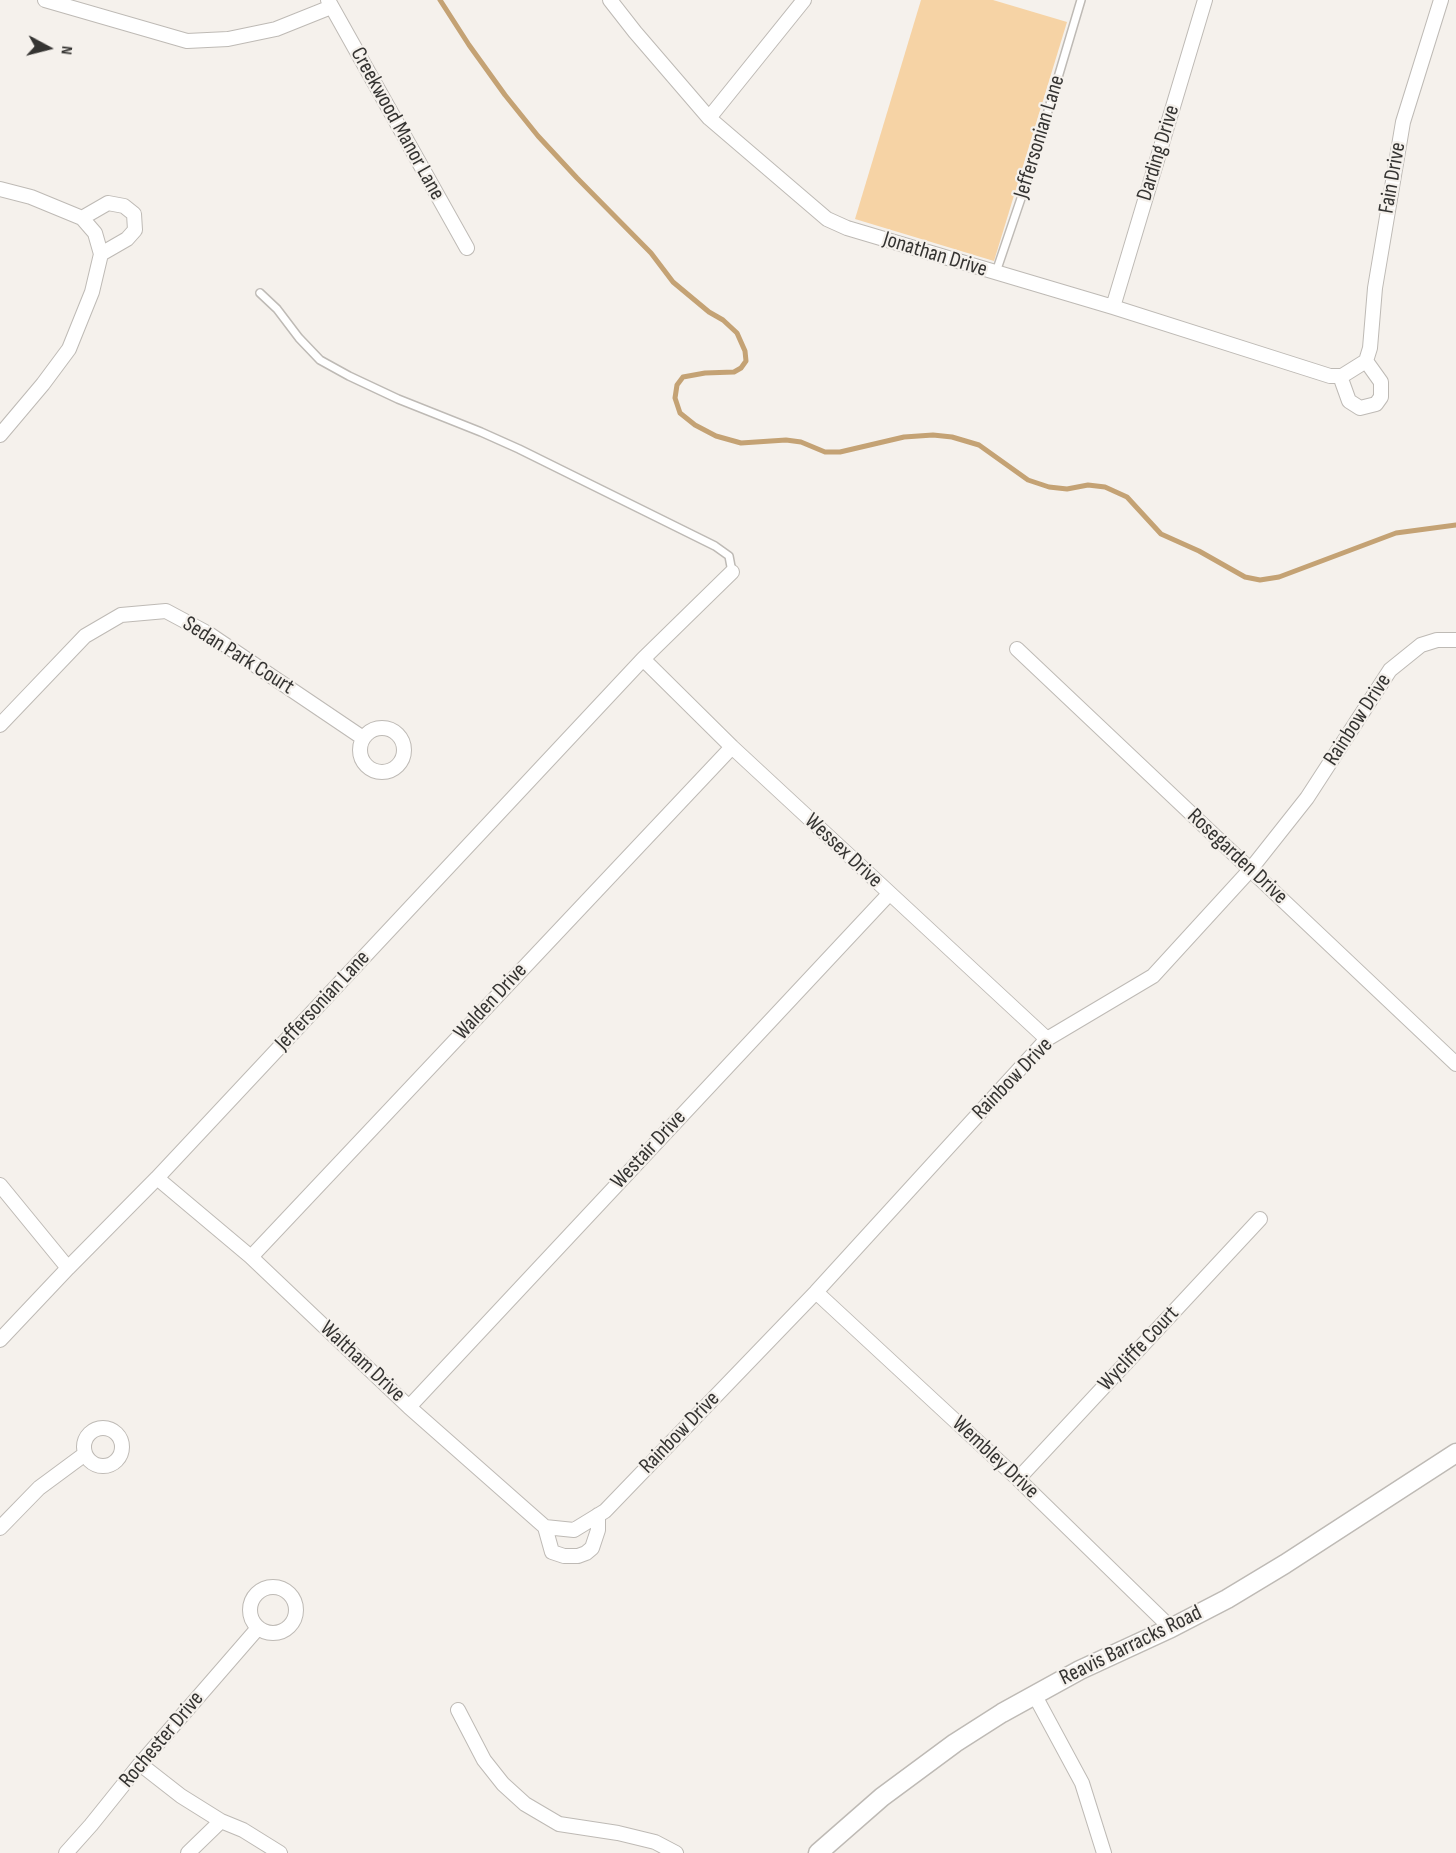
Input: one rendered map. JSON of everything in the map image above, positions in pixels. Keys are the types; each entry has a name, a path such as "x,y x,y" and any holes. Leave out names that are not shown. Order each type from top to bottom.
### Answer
{"main road":[{"name":"Reavis Barracks Road","path":"818,1853 882,1797 955,1743 1034,1694 1227,1599 1456,1453"}],"street":[{"path":"45,0 187,41 228,39 276,29 329,3"},
{"name":"Jonathan Drive","path":"610,0 634,32 709,118 827,219 847,228 1113,307 1330,376 1340,376"},
{"path":"709,118 804,0"},
{"name":"Darding Drive","path":"1113,307 1205,0"},
{"name":"Fain Drive","path":"1366,361 1369,356 1376,288 1403,122 1441,0"},
{"name":"Creekwood Manor Lane","path":"329,3 467,248"},
{"path":"0,189 31,197 82,218 95,233 101,254 93,292 69,349 44,384 0,435"},
{"path":"82,218 108,203 117,203 134,214 135,230 127,239 101,254"},
{"path":"1366,361 1381,382 1381,396 1376,405 1360,408 1349,401 1340,376 1366,361"},
{"name":"Jeffersonian Lane","path":"0,1340 157,1178 643,659 732,572"},
{"name":"Sedan Park Court","path":"0,725 85,636 121,615 166,611 209,634 363,738"},
{"name":"Rainbow Drive","path":"545,1527 574,1530 605,1511 816,1292 1047,1039 1153,976 1250,870 1307,798 1390,670 1421,645 1437,640 1456,640"},
{"name":"Rosegarden Drive","path":"1017,649 1456,1064"},
{"name":"Wessex Drive","path":"643,659 732,747 1047,1039"},
{"name":"Walden Drive","path":"250,1257 732,747"},
{"name":"Westair Drive","path":"409,1407 889,894"},
{"name":"Waltham Drive","path":"157,1178 250,1257 409,1407 545,1527"},
{"path":"0,1185 68,1268"},
{"name":"Wycliffe Court","path":"1018,1479 1260,1219"},
{"name":"Wembley Drive","path":"816,1292 1018,1479 1171,1628"},
{"path":"0,1528 39,1488 86,1454"},
{"path":"545,1527 552,1552 564,1556 578,1556 592,1548 598,1530 598,1515"},
{"name":"Rochester Drive","path":"66,1853 258,1628"},
{"path":"1034,1694 1082,1783 1104,1853"},
{"path":"458,1710 484,1760 503,1784 525,1804 559,1824 618,1833 655,1842 676,1853"},
{"path":"140,1764 181,1796 280,1853"},
{"path":"188,1853 222,1821"}],"lane":[{"name":"Jeffersonian Lane","path":"996,273 1029,175 1081,0"},
{"path":"261,293 320,360 398,399 509,445 715,546 729,556 732,572"}],"shaded area":[{"path":"921,0 993,0 1067,22 994,261 855,219"}],"waterway":[{"path":"440,0 505,95 538,136 651,253 673,282 737,333 745,351 746,361 741,368 734,372 705,373 683,377 677,385 675,398 680,413 695,425 716,436 741,443 786,440 801,442 825,452 840,452 904,437 933,435 952,437 979,445 1028,480 1049,487 1067,489 1088,485 1105,487 1127,497 1161,534 1199,551 1245,577 1260,580 1279,577 1396,533 1456,525"}]}
